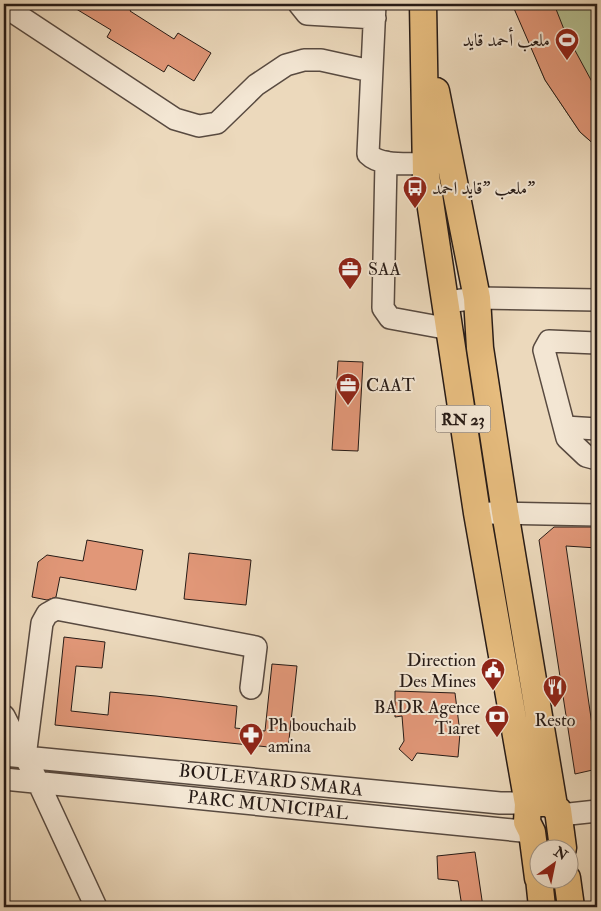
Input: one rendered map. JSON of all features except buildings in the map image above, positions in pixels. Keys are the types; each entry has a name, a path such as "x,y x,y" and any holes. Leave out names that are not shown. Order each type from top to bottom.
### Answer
{"main road":[{"name":"RN 23","path":"423,14 425,164 477,513 546,818"},
{"name":"RN 23","path":"423,14 477,298 480,348 505,512 546,818 543,838"},
{"name":"RN 23","path":"539,888 542,907"},
{"path":"568,888 571,907"}],"street":[{"path":"299,4 307,14 375,11 368,154 374,160 425,164"},
{"path":"4,6 175,118 198,126 217,123 256,86 286,66 304,60 321,60 371,71"},
{"path":"386,162 383,308 390,318 450,329"},
{"path":"447,302 477,298 597,300"},
{"path":"597,343 549,341 545,344 544,350 568,438 586,456 597,459"},
{"path":"565,427 597,429"},
{"path":"477,513 597,514"},
{"path":"25,757 42,623 46,614 56,608 256,648 251,688"},
{"path":"4,716 38,782 96,907"},
{"name":"BOULEVARD SMARA","path":"4,754 546,818"},
{"name":"PARC MUNICIPAL","path":"4,780 546,818"},
{"path":"546,818 597,811"}],"green space":[{"name":"ملعب أحمد قايد","path":"513,4 597,4 597,147 580,132 545,80"}],"place":[{"name":"ملعب أحمد قايد","path":"567,61"},
{"name":"ملعب \"قايد احمد\"","path":"415,209"},
{"name":"SAA","path":"350,290"},
{"name":"CAAT","path":"348,406"},
{"name":"Direction Des Mines","path":"493,691"},
{"name":"Resto","path":"555,708"},
{"name":"BADR Agence Tiaret","path":"497,738"},
{"name":"Ph bouchaib amina","path":"251,756"}]}
